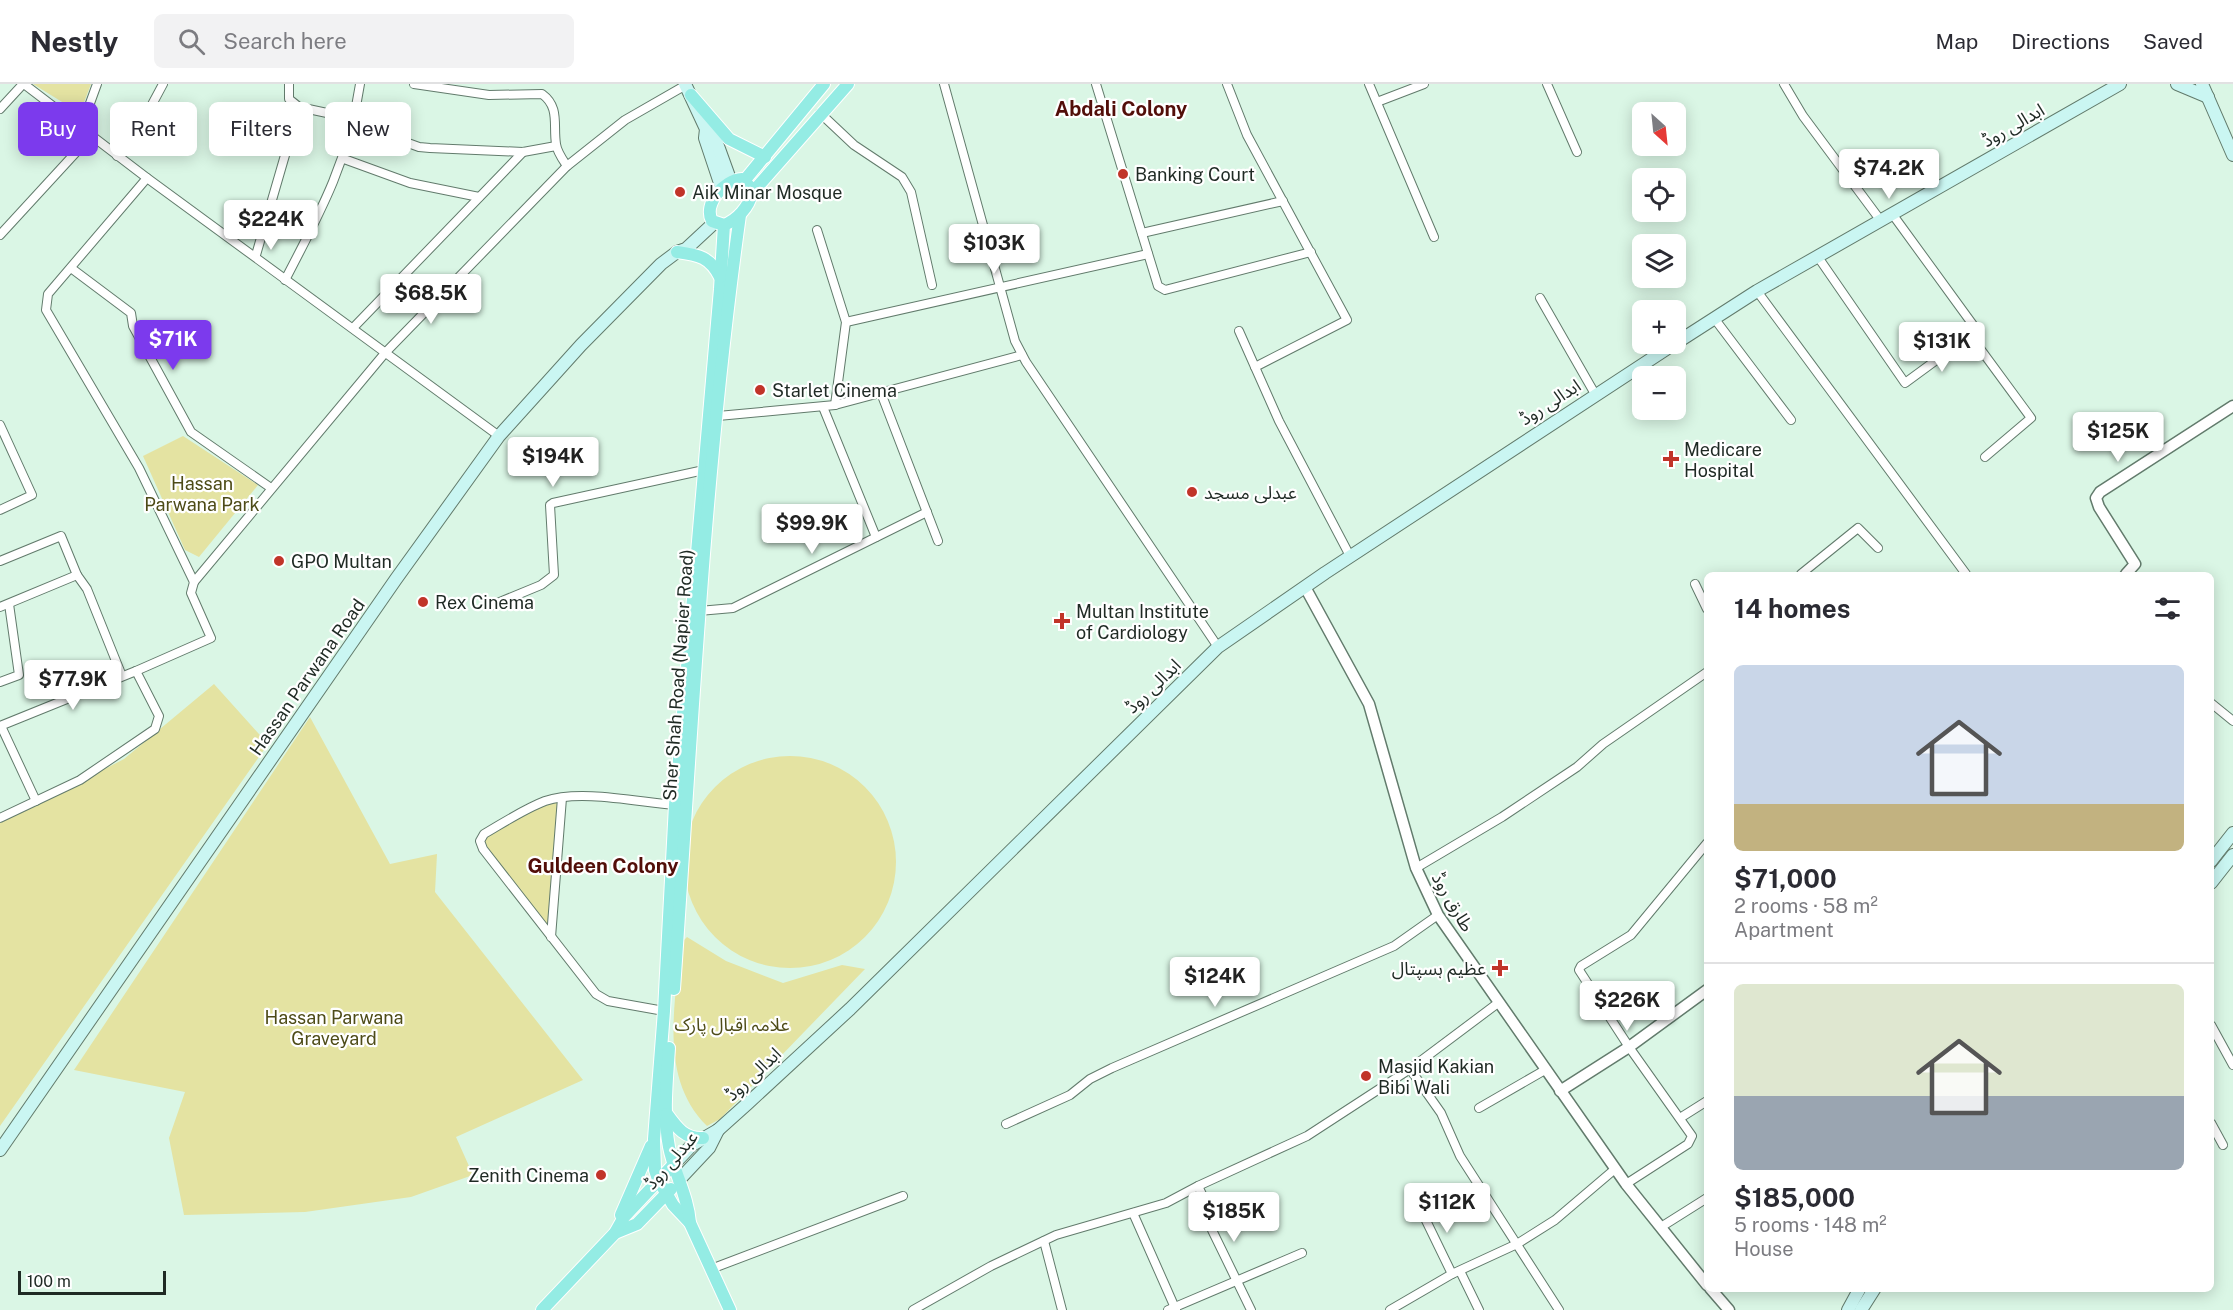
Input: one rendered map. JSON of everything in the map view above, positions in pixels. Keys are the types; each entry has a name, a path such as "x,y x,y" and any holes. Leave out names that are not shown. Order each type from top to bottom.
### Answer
{"main road":[{"path":"744,181 824,84"},
{"path":"716,222 740,215 750,201 752,193 820,113 848,84"},
{"name":"ابدالی روڈ","path":"1686,336 1757,291 2120,84"},
{"path":"2177,84 2208,97"},
{"path":"2202,84 2233,155"},
{"path":"687,88 729,139 765,157"},
{"path":"687,88 706,129 705,138 726,186"},
{"path":"724,286 716,222 711,204 726,186 738,179 744,181 752,193"},
{"name":"Sher Shah Road (Napier Road)","path":"662,1086 677,859 675,805 704,470 724,286 733,267 740,215"},
{"name":"Hassan Parwana Road","path":"0,1150 396,579 499,436 580,345 661,264 677,252 681,244 716,222"},
{"path":"677,252 709,259 724,286"},
{"name":"Sher Shah Road (Napier Road)","path":"662,1086 664,1011 718,416 724,286"},
{"name":"ابدالی روڈ","path":"718,1130 850,1009 1218,647 1350,556 1658,354"},
{"path":"2214,857 2233,833"},
{"path":"2214,879 2233,855"},
{"path":"662,1086 674,1165 686,1196 690,1223"},
{"path":"662,1086 654,1139 655,1170 667,1193 690,1223 730,1310"},
{"path":"667,1114 684,1134 693,1138 703,1138"},
{"name":"عبدلی روڈ","path":"615,1233 624,1217 692,1145 718,1130"},
{"name":"عبدلی روڈ","path":"615,1233 637,1224 709,1148 718,1130"},
{"path":"542,1310 615,1233 654,1139"},
{"path":"1848,1310 1858,1292"},
{"path":"1861,1310 1872,1292"}],"street":[{"path":"0,109 24,84 47,102"},
{"path":"91,102 98,84"},
{"path":"153,102 163,84"},
{"path":"289,84 289,99 293,102"},
{"path":"357,102 360,84"},
{"path":"414,84 489,94 542,94 554,108 556,146 567,166"},
{"path":"944,84 1015,341 1022,355 1218,647"},
{"path":"1096,84 1158,286 1165,290 1311,252"},
{"path":"1227,84 1247,135 1347,320 1255,367"},
{"path":"1369,84 1434,237"},
{"path":"1377,102 1424,84"},
{"path":"1547,84 1577,152"},
{"path":"1784,84 1803,117 1881,221"},
{"path":"36,801 1,726 211,638 191,592 194,582 385,353 567,166 625,120 687,88"},
{"path":"820,113 854,145 895,170 902,177 911,192 932,285"},
{"path":"98,141 110,151"},
{"path":"411,144 419,147 523,152 556,146"},
{"path":"353,328 523,152"},
{"path":"0,235 73,156"},
{"path":"117,156 256,255 285,280 499,436"},
{"path":"256,255 285,156"},
{"path":"285,280 320,214 345,156"},
{"path":"344,159 410,183 479,197"},
{"path":"147,178 48,294 45,303 48,317 139,468 194,582"},
{"path":"1142,233 1283,201"},
{"path":"1893,215 1977,329"},
{"path":"817,230 846,322 835,405"},
{"path":"846,322 1148,254"},
{"path":"1818,257 1905,382 1965,339 1973,339 2031,418 1985,457"},
{"path":"70,268 131,313 133,326 191,432 271,488"},
{"path":"1757,291 1965,572"},
{"path":"1540,298 1595,394"},
{"path":"1714,318 1791,420"},
{"path":"1239,331 1279,421 1350,556"},
{"path":"718,416 835,405 1022,355"},
{"path":"881,393 938,541"},
{"path":"2128,572 2135,564 2099,507 2097,498 2100,492 2233,405"},
{"path":"823,406 876,537"},
{"path":"0,425 32,495 0,510"},
{"path":"490,606 541,585 554,575 550,506 553,503 704,470"},
{"path":"699,611 733,608 927,512"},
{"path":"1803,572 1858,528 1878,548"},
{"path":"0,561 61,536 77,575 87,589 122,676"},
{"path":"0,682 19,675 4,605 77,575"},
{"path":"1695,584 1704,603"},
{"name":"طارق روڈ","path":"1305,587 1372,713 1416,868 1438,915 1615,1169 1704,1282"},
{"path":"0,818 94,772 155,729 159,716 136,671"},
{"path":"1416,868 1502,817 1577,767 1603,744 1704,674"},
{"path":"2214,706 2233,721"},
{"path":"664,1011 602,999 483,849 480,841 484,834 505,822 546,801 562,798 598,798 675,805"},
{"path":"552,936 562,798"},
{"path":"1626,1184 1692,1140 1680,1118 1629,1047 1580,970 1581,966 1631,935 1704,854"},
{"path":"1006,1124 1070,1095 1090,1079 1112,1068 1394,945 1438,915"},
{"path":"1560,1091 1629,1047 1704,992"},
{"path":"919,1309 991,1266 1044,1241 1077,1228 1166,1203 1307,1136 1410,1069 1498,1003"},
{"path":"2214,1030 2233,1065"},
{"path":"1410,1069 1441,1113 1460,1156 1559,1310"},
{"path":"1479,1108 1545,1070"},
{"path":"1680,1118 1704,1103"},
{"path":"2214,1128 2223,1145"},
{"path":"1393,1309 1456,1272 1517,1244 1554,1220 1615,1169"},
{"path":"1198,1186 1207,1205 1212,1230 1251,1310"},
{"path":"711,1269 903,1196"},
{"path":"1661,1227 1704,1200"},
{"path":"1418,1204 1479,1310"},
{"path":"1133,1213 1173,1309 1302,1253"},
{"path":"1044,1241 1062,1310"},
{"name":"طارق روڈ","path":"1713,1292 1729,1310"}],"green space":[{"path":"33,84 91,84 84,102 62,102"},
{"name":"Hassan Parwana Park","path":"183,436 258,485 199,557 185,550 143,456"},
{"path":"214,684 268,744 0,1126 0,823 124,759"},
{"name":"Hassan Parwana Graveyard","path":"310,717 390,864 437,854 435,892 583,1080 456,1137 473,1175 411,1197 305,1212 184,1215 169,1138 185,1092 74,1070"},
{"path":"780,756 800,756 821,760 840,768 865,787 878,803 888,821 894,841 896,862 894,883 888,903 878,921 865,937 840,956 821,964 800,968 780,968 759,964 740,956 708,929 696,912 688,893 684,872 684,852 688,831 696,812 723,780 740,768 759,760"},
{"path":"562,798 551,937 483,849 484,834 505,822"},
{"name":"علامہ اقبال پارک","path":"687,937 726,961 783,983 842,965 865,969 720,1119 707,1126 692,1107 682,1086 676,1063 674,1016 680,944"}],"place":[{"name":"Banking Court","path":"1123,174"},
{"name":"Aik Minar Mosque","path":"680,192"},
{"name":"Starlet Cinema","path":"760,390"},
{"name":"Medicare Hospital","path":"1671,459"},
{"name":"عبدلی مسجد","path":"1192,492"},
{"name":"GPO Multan","path":"279,561"},
{"name":"Rex Cinema","path":"423,602"},
{"name":"Multan Institute of Cardiology","path":"1062,621"},
{"name":"عظیم ہسپتال","path":"1500,968"},
{"name":"Masjid Kakian Bibi Wali","path":"1366,1076"},
{"name":"Zenith Cinema","path":"601,1175"}],"district":[{"name":"Abdali Colony","path":"1121,109"},
{"name":"Guldeen Colony","path":"603,866"}]}
